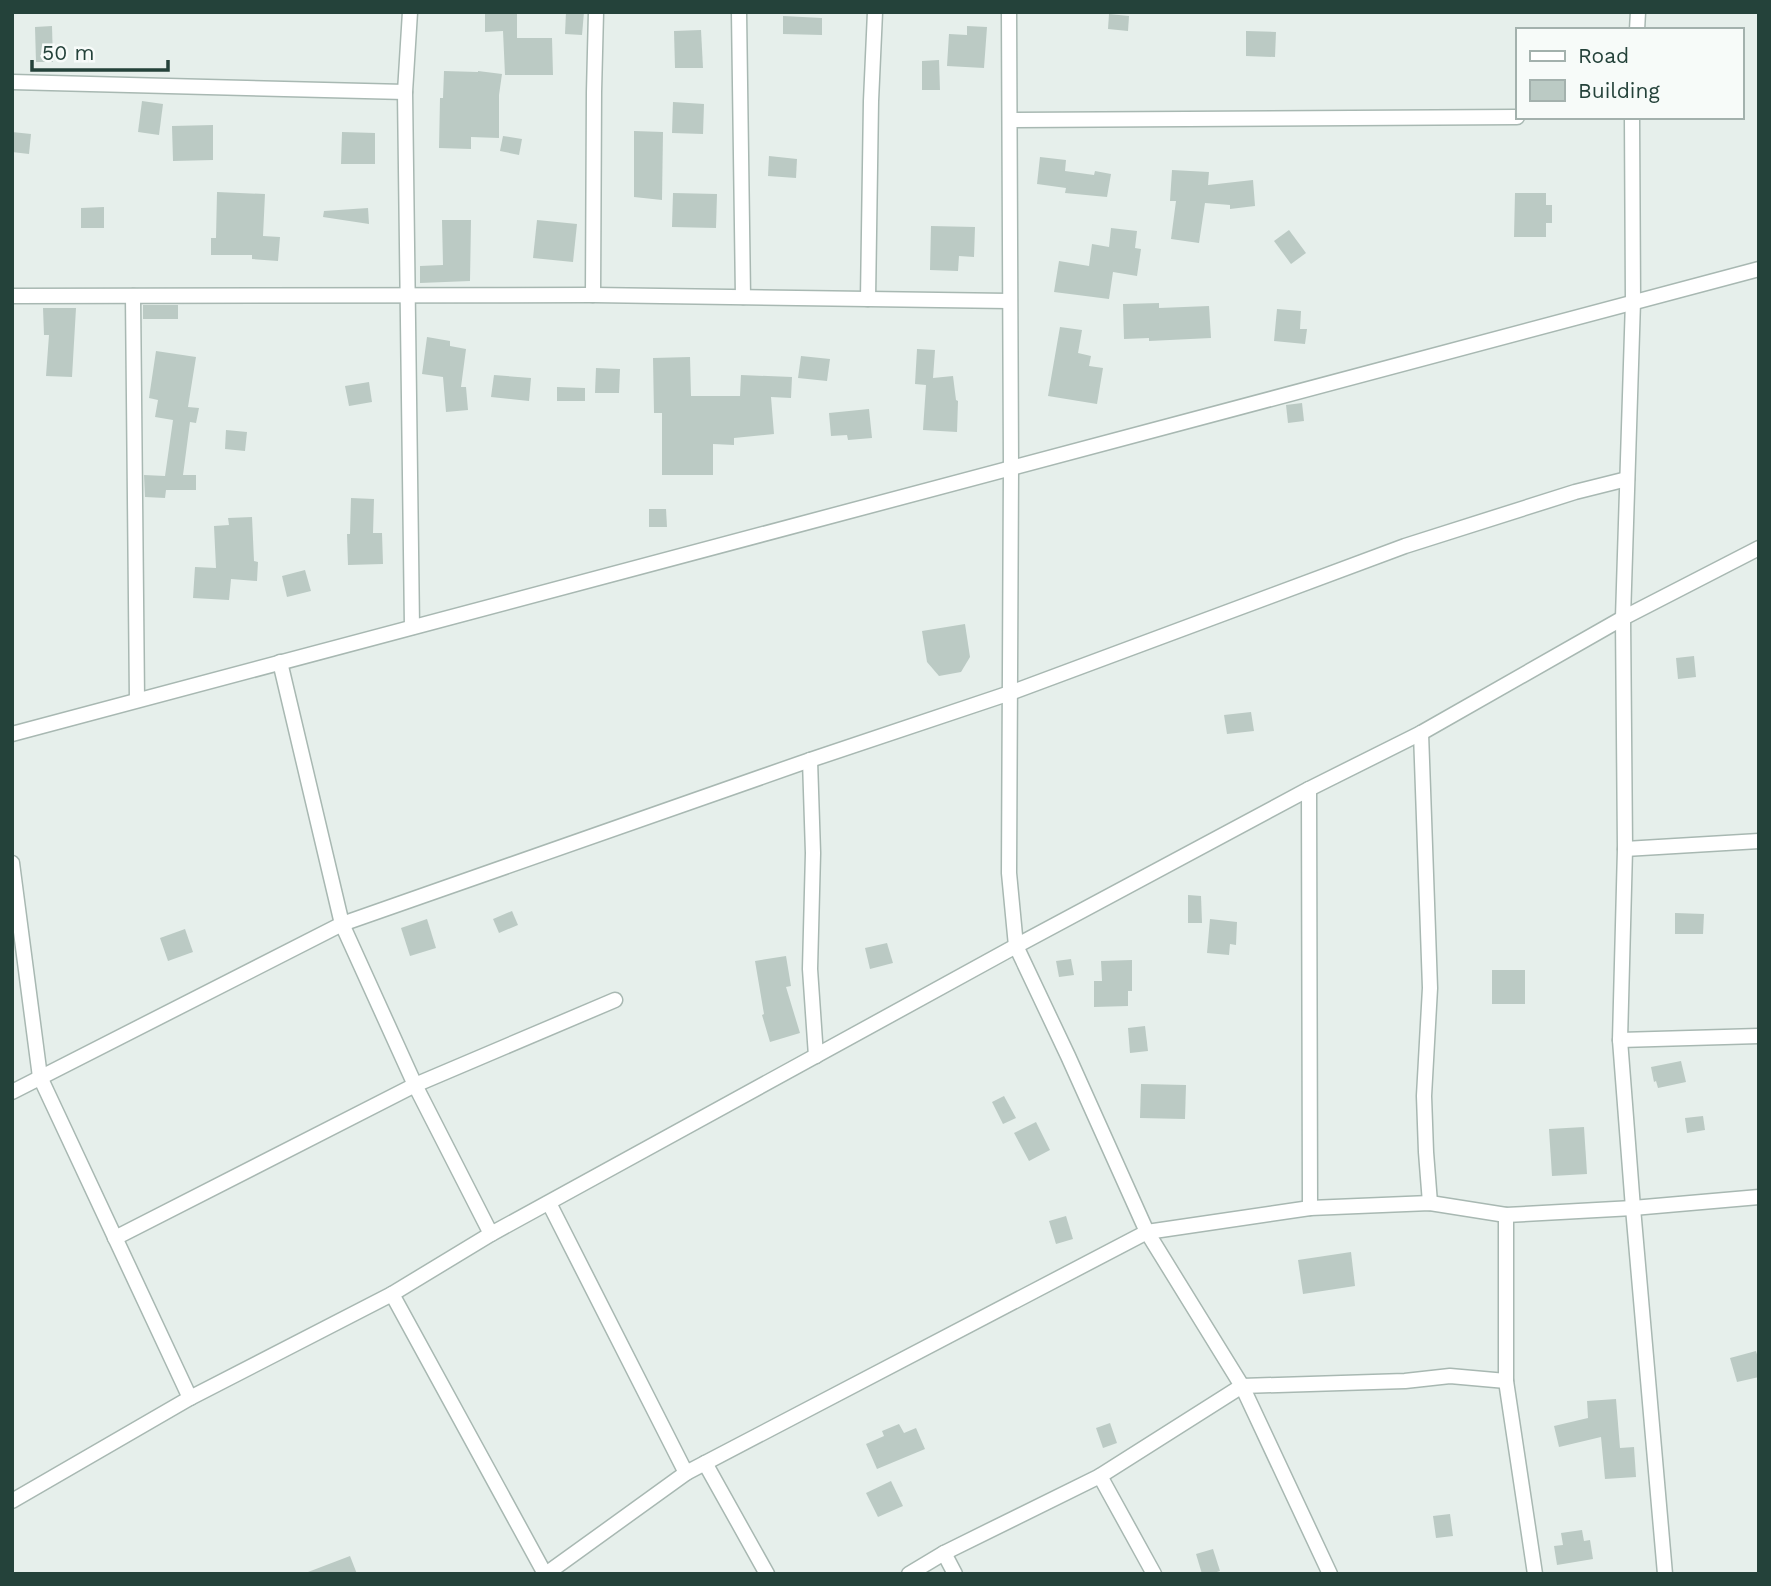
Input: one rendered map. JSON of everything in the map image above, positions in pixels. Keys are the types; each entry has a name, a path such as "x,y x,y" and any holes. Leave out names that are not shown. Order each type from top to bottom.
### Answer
{"street":[{"path":"410,12 405,92 412,626"},
{"path":"593,295 596,12"},
{"path":"739,12 743,297"},
{"path":"868,299 871,101 876,12"},
{"path":"1009,12 1009,873 1016,946 1147,1232 1242,1386 1330,1574"},
{"path":"12,82 405,92"},
{"path":"1010,120 1516,117"},
{"path":"1632,119 1633,301 1623,618 1625,849 1620,1040 1665,1574"},
{"path":"12,734 1759,269"},
{"path":"12,296 593,295 1009,301"},
{"path":"132,296 137,701"},
{"path":"12,1092 342,924 1010,693 1405,546 1575,492 1627,479"},
{"path":"12,1502 190,1398 392,1294 491,1234 1016,946 1309,789 1421,733 1623,618 1759,548"},
{"path":"280,662 342,924 415,1085 491,1234"},
{"path":"1421,733 1430,988 1424,1096 1430,1203"},
{"path":"810,760 813,853 810,969 816,1056"},
{"path":"1309,789 1310,1208"},
{"path":"1625,849 1759,841"},
{"path":"12,863 40,1077 190,1398"},
{"path":"115,1238 415,1085 615,1000"},
{"path":"1620,1040 1759,1036"},
{"path":"392,1294 546,1574 686,1473 1147,1232 1310,1208 1430,1203 1506,1215 1759,1197"},
{"path":"549,1203 686,1473"},
{"path":"1506,1215 1506,1381 1535,1574"},
{"path":"909,1574 944,1553 1100,1476 1242,1386 1405,1381 1450,1376 1506,1381"},
{"path":"705,1463 767,1574"},
{"path":"1100,1476 1154,1574"},
{"path":"944,1553 954,1574"}],"building":[{"path":"485,12 517,12 517,38 552,38 553,75 505,75 503,31 485,32"},
{"path":"566,12 584,12 582,35 565,34"},
{"path":"1109,14 1129,16 1128,31 1108,29"},
{"path":"783,16 822,18 822,35 783,34"},
{"path":"52,26 53,62 36,62 35,27"},
{"path":"967,26 987,27 984,68 947,66 949,34 967,35"},
{"path":"701,30 703,68 675,68 674,31"},
{"path":"1246,31 1276,32 1275,57 1246,56"},
{"path":"939,60 940,90 922,90 922,61"},
{"path":"444,71 502,74 499,138 471,137 471,149 439,148 440,98 443,98"},
{"path":"142,101 163,104 159,135 138,132"},
{"path":"673,102 704,104 703,134 672,133"},
{"path":"213,125 213,160 173,161 172,126"},
{"path":"634,131 663,132 662,200 634,197"},
{"path":"12,132 31,134 29,154 12,152"},
{"path":"342,132 375,133 375,164 341,164"},
{"path":"503,136 522,139 519,155 500,151"},
{"path":"769,156 797,159 796,178 768,176"},
{"path":"1040,157 1066,160 1065,171 1094,175 1095,171 1111,174 1107,197 1065,193 1066,188 1037,184"},
{"path":"1172,170 1209,172 1208,185 1253,180 1255,206 1230,209 1230,205 1205,203 1199,243 1171,239 1176,201 1170,201"},
{"path":"217,192 265,194 263,236 280,237 278,261 252,259 252,255 211,255 211,238 216,238"},
{"path":"673,193 717,194 716,228 672,227"},
{"path":"1515,193 1546,193 1546,205 1552,205 1552,223 1546,223 1546,237 1514,237"},
{"path":"104,207 104,228 81,228 81,208"},
{"path":"368,208 369,224 323,217 324,211"},
{"path":"442,220 471,220 470,281 420,283 420,266 443,265"},
{"path":"537,220 577,224 573,262 533,258"},
{"path":"931,226 975,227 974,257 959,256 958,271 930,270"},
{"path":"1111,228 1137,231 1135,248 1141,249 1137,276 1113,272 1109,299 1054,292 1059,261 1089,266 1092,244 1109,247"},
{"path":"1289,230 1306,253 1291,264 1274,241"},
{"path":"1159,303 1159,308 1209,306 1211,338 1149,341 1149,338 1124,339 1123,304"},
{"path":"143,305 178,305 178,319 143,319"},
{"path":"43,308 76,308 72,377 46,376 49,335 44,335"},
{"path":"1277,309 1301,311 1300,329 1307,329 1305,344 1274,341"},
{"path":"1060,327 1082,330 1078,353 1091,356 1089,366 1103,368 1097,404 1048,396"},
{"path":"427,337 450,341 450,346 466,349 461,387 466,387 468,410 446,412 443,377 422,374"},
{"path":"917,349 935,350 933,378 953,376 958,401 957,432 923,430 926,385 915,384"},
{"path":"156,351 196,357 188,407 199,408 196,423 190,422 183,475 196,475 196,490 166,490 165,498 145,497 144,475 165,476 173,420 155,417 158,400 149,398"},
{"path":"801,356 830,359 827,381 798,378"},
{"path":"690,357 691,396 740,396 741,375 792,377 791,398 771,397 774,434 734,438 734,445 713,444 713,475 662,475 662,413 654,413 653,358"},
{"path":"596,368 620,369 619,393 595,393"},
{"path":"494,375 531,378 529,401 491,397"},
{"path":"369,382 372,402 349,406 345,386"},
{"path":"557,387 585,388 585,401 557,401"},
{"path":"1302,403 1304,421 1288,423 1286,405"},
{"path":"869,409 872,438 848,440 847,435 831,436 829,413"},
{"path":"226,430 247,432 245,451 225,449"},
{"path":"351,498 374,499 373,533 382,533 383,564 348,565 347,534 350,534"},
{"path":"649,509 666,509 667,527 649,527"},
{"path":"252,517 254,561 258,562 257,581 231,579 229,600 193,598 195,567 216,568 214,526 229,525 228,518"},
{"path":"305,570 311,591 287,597 282,576"},
{"path":"965,624 970,657 961,672 939,676 927,662 922,631"},
{"path":"1694,656 1696,677 1678,679 1676,658"},
{"path":"1251,712 1254,731 1227,734 1224,715"},
{"path":"1188,895 1201,896 1202,923 1188,923"},
{"path":"512,911 518,925 499,933 493,919"},
{"path":"1675,913 1704,914 1703,934 1675,934"},
{"path":"427,919 436,948 410,956 401,928"},
{"path":"1210,919 1237,922 1236,945 1230,944 1229,955 1207,953"},
{"path":"185,929 193,952 168,961 160,938"},
{"path":"887,943 893,963 870,969 865,948"},
{"path":"786,956 791,986 786,987 800,1033 770,1042 762,1015 764,1014 755,961"},
{"path":"1071,959 1074,975 1059,977 1056,961"},
{"path":"1132,960 1132,991 1128,991 1128,1006 1094,1007 1094,981 1102,981 1101,961"},
{"path":"1492,970 1525,970 1525,1004 1492,1004"},
{"path":"1145,1026 1148,1051 1130,1053 1128,1028"},
{"path":"1681,1061 1686,1082 1658,1088 1651,1067"},
{"path":"1141,1084 1186,1085 1185,1119 1140,1118"},
{"path":"1004,1096 1016,1118 1003,1124 992,1102"},
{"path":"1703,1116 1705,1130 1687,1133 1685,1118"},
{"path":"1036,1122 1050,1150 1029,1161 1014,1133"},
{"path":"1584,1127 1587,1174 1552,1176 1549,1129"},
{"path":"1066,1216 1073,1239 1056,1244 1049,1221"},
{"path":"1351,1252 1355,1286 1303,1294 1298,1260"},
{"path":"1756,1351 1759,1377 1737,1382 1730,1358"},
{"path":"1616,1399 1620,1448 1634,1447 1636,1477 1605,1479 1601,1437 1559,1447 1554,1426 1588,1418 1587,1401"},
{"path":"1110,1423 1117,1443 1103,1448 1096,1428"},
{"path":"899,1424 904,1433 916,1428 925,1449 877,1469 866,1444 884,1436 882,1431"},
{"path":"891,1481 903,1506 878,1517 866,1493"},
{"path":"1450,1514 1453,1536 1436,1538 1433,1516"},
{"path":"1582,1530 1584,1541 1590,1540 1593,1559 1557,1565 1554,1546 1563,1545 1561,1533"},
{"path":"1213,1549 1220,1571 1202,1574 1196,1554"},
{"path":"350,1556 357,1574 308,1574 308,1572"}]}
